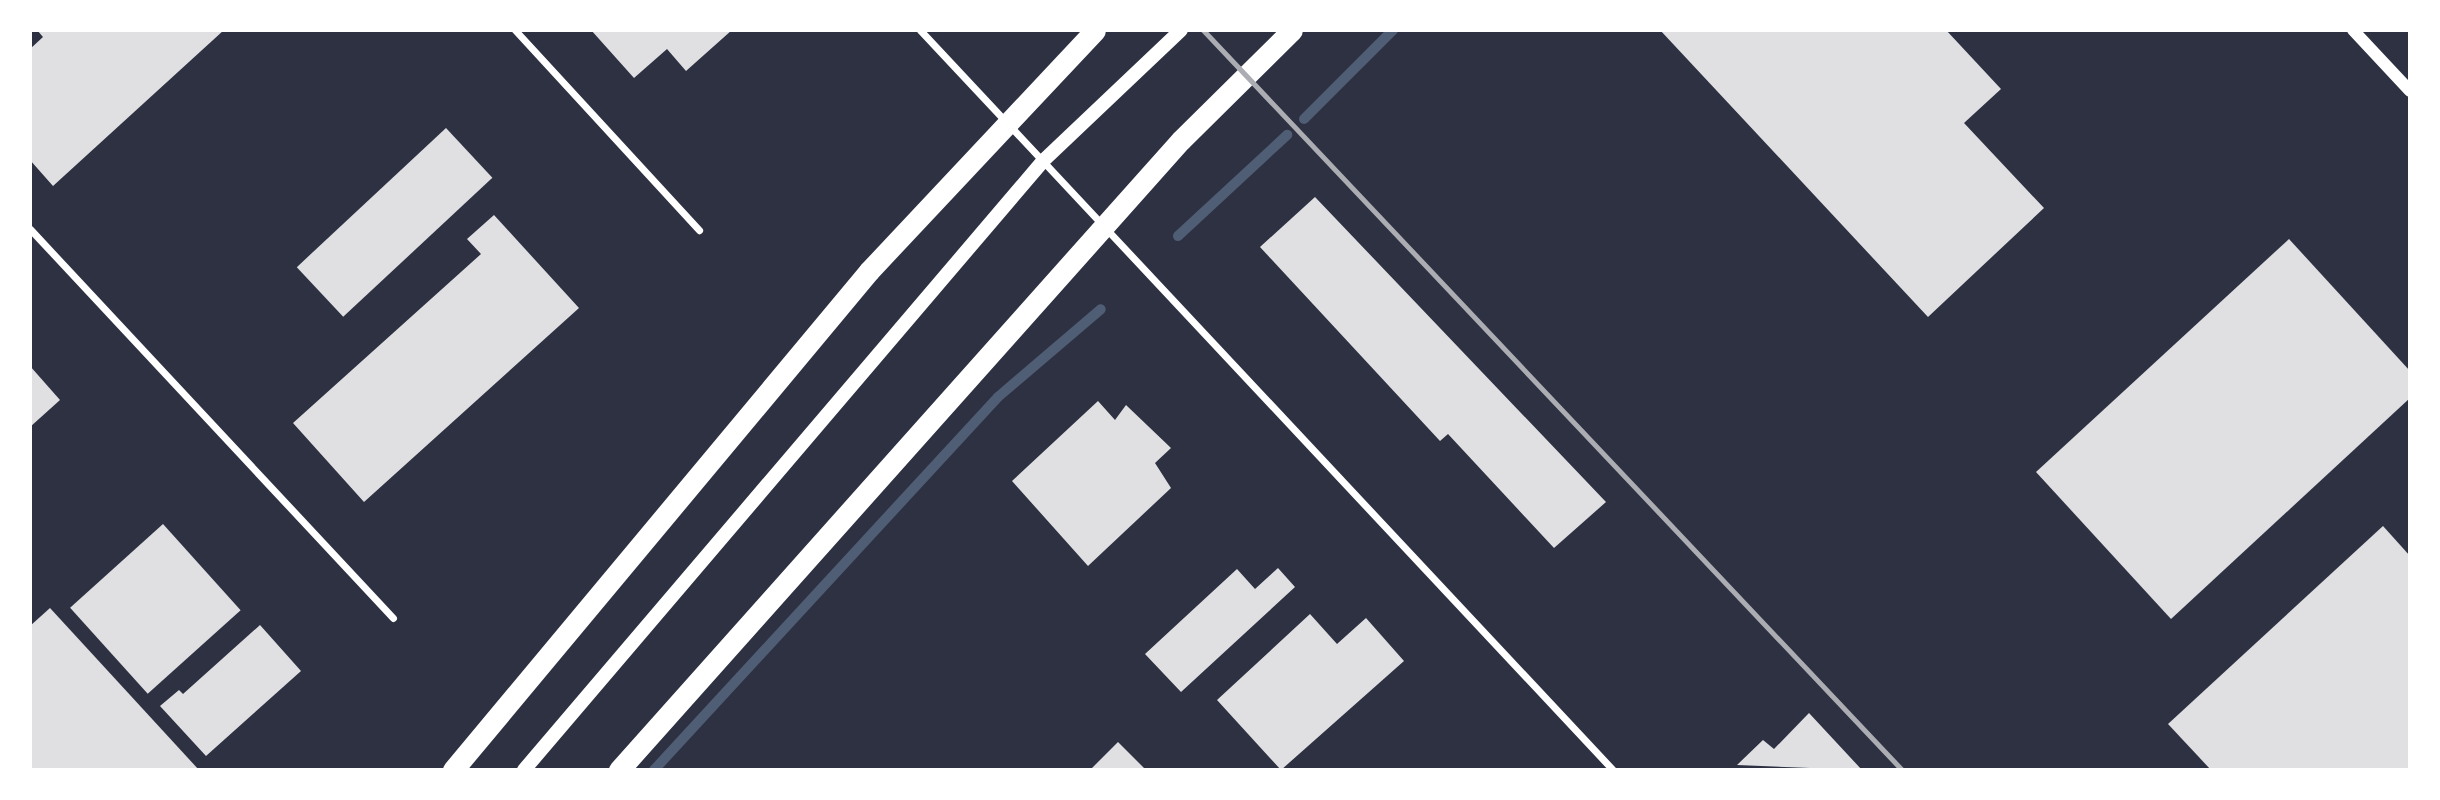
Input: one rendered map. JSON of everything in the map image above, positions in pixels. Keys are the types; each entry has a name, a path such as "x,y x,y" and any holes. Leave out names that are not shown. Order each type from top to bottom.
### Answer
{"highway":[{"path":"453,770 869,271 1095,30"},
{"path":"619,770 1181,140 1292,30"}],"main road":[{"path":"524,770 1042,162 1181,30"}],"street":[{"path":"515,30 699,230"},
{"path":"920,30 1614,770"},
{"path":"2353,30 2410,91"},
{"path":"30,229 393,618"}],"building":[{"path":"37,30 224,30 53,186 30,160 30,49 43,37"},
{"path":"591,30 732,30 686,71 667,49 634,78"},
{"path":"1660,30 1946,30 2001,89 1964,123 2044,208 1928,317"},
{"path":"446,128 492,178 343,317 297,267"},
{"path":"1315,197 1606,502 1554,548 1448,434 1440,441 1260,247"},
{"path":"494,215 579,308 364,502 293,423 481,254 467,239"},
{"path":"2289,239 2410,371 2410,398 2171,619 2036,472"},
{"path":"30,366 60,400 30,427"},
{"path":"1098,401 1115,420 1126,405 1171,448 1155,463 1171,488 1088,566 1012,481"},
{"path":"163,524 241,610 148,694 70,608"},
{"path":"2383,526 2410,556 2410,770 2211,770 2168,724"},
{"path":"1278,568 1295,587 1181,692 1145,654 1237,569 1255,589"},
{"path":"50,608 199,770 30,770 30,626"},
{"path":"1310,614 1337,644 1366,618 1404,661 1281,770 1217,700"},
{"path":"260,625 301,671 206,756 160,706 179,690 183,694"},
{"path":"1809,713 1862,770 1737,765 1763,740 1774,749"},
{"path":"1118,742 1146,770 1090,770"}],"waterway":[{"path":"1304,119 1393,30"},
{"path":"1178,236 1287,135"},
{"path":"654,770 998,397 1101,309"}],"railway":[{"path":"1203,30 1902,770"}]}
